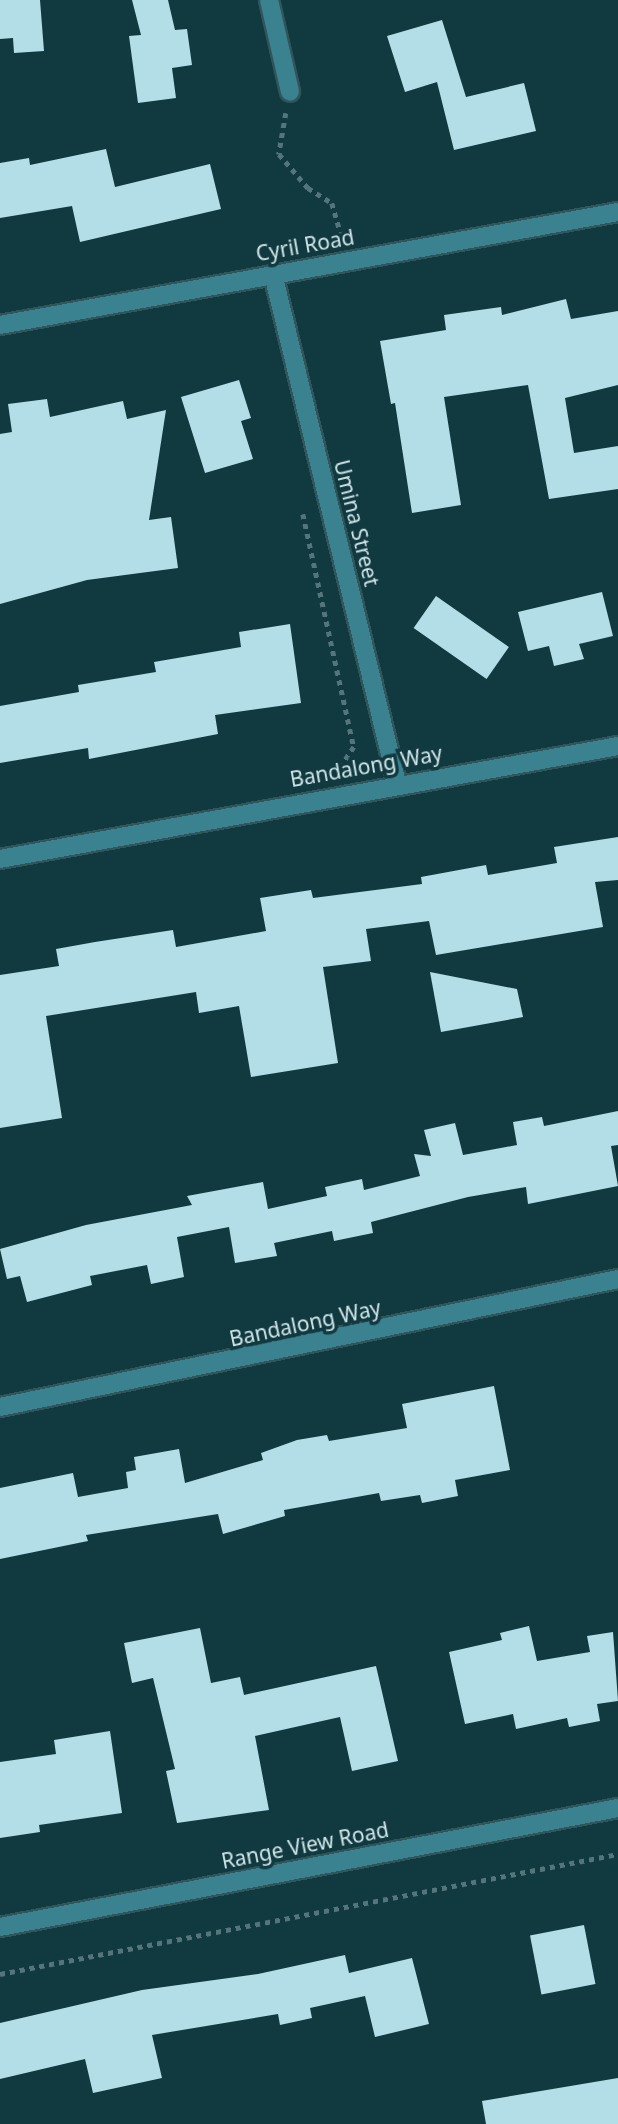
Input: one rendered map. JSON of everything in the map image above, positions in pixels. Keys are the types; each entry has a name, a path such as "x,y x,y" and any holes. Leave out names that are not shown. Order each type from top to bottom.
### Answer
{"street":[{"path":"269,0 290,92"},
{"name":"Cyril Road","path":"0,325 618,212"},
{"name":"Umina Street","path":"273,274 397,783"},
{"name":"Bandalong Way","path":"0,859 397,783 618,746"},
{"name":"Bandalong Way","path":"0,1408 618,1279"},
{"name":"Range View Road","path":"0,1927 618,1808"}],"path":[{"path":"290,92 279,154 308,188 332,203 349,261"},
{"path":"301,506 354,747 338,771 327,776"},
{"path":"0,1974 618,1854"}],"building":[{"path":"0,0 40,0 44,51 14,53 13,38 0,39"},
{"path":"132,0 168,0 175,30 187,29 192,65 172,68 176,98 138,103 129,36 141,35"},
{"path":"442,20 466,97 524,83 536,131 454,150 437,82 405,92 387,36"},
{"path":"106,149 115,187 210,164 221,209 80,242 72,206 0,218 0,163 29,158 30,165"},
{"path":"566,299 571,319 618,311 618,385 565,398 574,453 618,446 618,489 549,499 528,385 444,397 461,505 412,513 395,403 391,404 380,341 446,330 444,315 501,307 502,315"},
{"path":"239,380 251,418 241,421 253,459 205,473 181,397"},
{"path":"47,399 50,417 123,401 127,419 166,410 149,520 171,517 178,568 87,580 0,604 0,434 12,432 8,404"},
{"path":"602,592 613,636 579,644 584,659 554,666 549,646 528,651 518,612"},
{"path":"436,596 509,647 487,679 414,628"},
{"path":"290,624 301,703 215,715 218,734 89,759 88,748 0,763 0,706 79,692 78,685 156,672 154,662 241,647 239,632"},
{"path":"618,837 618,880 595,882 603,927 436,955 429,921 366,929 371,961 323,967 338,1063 251,1077 239,1006 199,1013 196,992 46,1016 62,1118 0,1128 0,975 59,966 56,949 95,942 173,930 176,947 266,931 260,898 311,890 313,898 422,884 421,877 486,865 488,875 557,863 554,847"},
{"path":"430,972 517,989 523,1017 441,1032"},
{"path":"618,1111 618,1145 611,1146 618,1186 528,1204 526,1187 468,1197 371,1222 373,1233 334,1241 332,1231 274,1243 277,1256 235,1263 229,1227 177,1237 184,1277 151,1284 147,1265 90,1276 92,1285 27,1302 20,1276 7,1279 0,1249 86,1225 192,1205 187,1196 263,1182 268,1209 327,1196 325,1187 362,1179 364,1190 420,1176 414,1154 431,1156 424,1130 455,1123 463,1155 517,1145 513,1122 542,1117 544,1126"},
{"path":"494,1386 510,1470 455,1480 458,1496 422,1503 420,1495 381,1501 379,1493 284,1510 285,1516 223,1534 218,1514 86,1535 88,1541 0,1559 0,1488 73,1473 78,1497 128,1488 126,1472 136,1470 134,1457 179,1449 185,1483 263,1460 261,1453 297,1440 327,1435 329,1441 407,1428 402,1404"},
{"path":"529,1626 537,1661 590,1652 587,1636 613,1632 618,1701 597,1704 600,1721 569,1727 567,1718 516,1729 513,1714 465,1724 449,1652 502,1640 500,1633"},
{"path":"200,1628 211,1683 240,1677 244,1695 376,1666 398,1761 352,1771 340,1717 255,1736 269,1810 177,1823 166,1771 175,1769 153,1678 132,1683 124,1643"},
{"path":"110,1731 122,1813 39,1825 40,1832 0,1838 0,1762 56,1754 54,1740"},
{"path":"584,1925 595,1984 541,1994 530,1935"},
{"path":"345,1955 349,1973 412,1958 429,2024 375,2037 365,1996 310,2008 312,2018 280,2025 278,2014 152,2035 162,2078 93,2093 85,2059 0,2079 0,2023 142,1990 258,1974"},
{"path":"618,2078 618,2124 486,2124 482,2101"}]}
